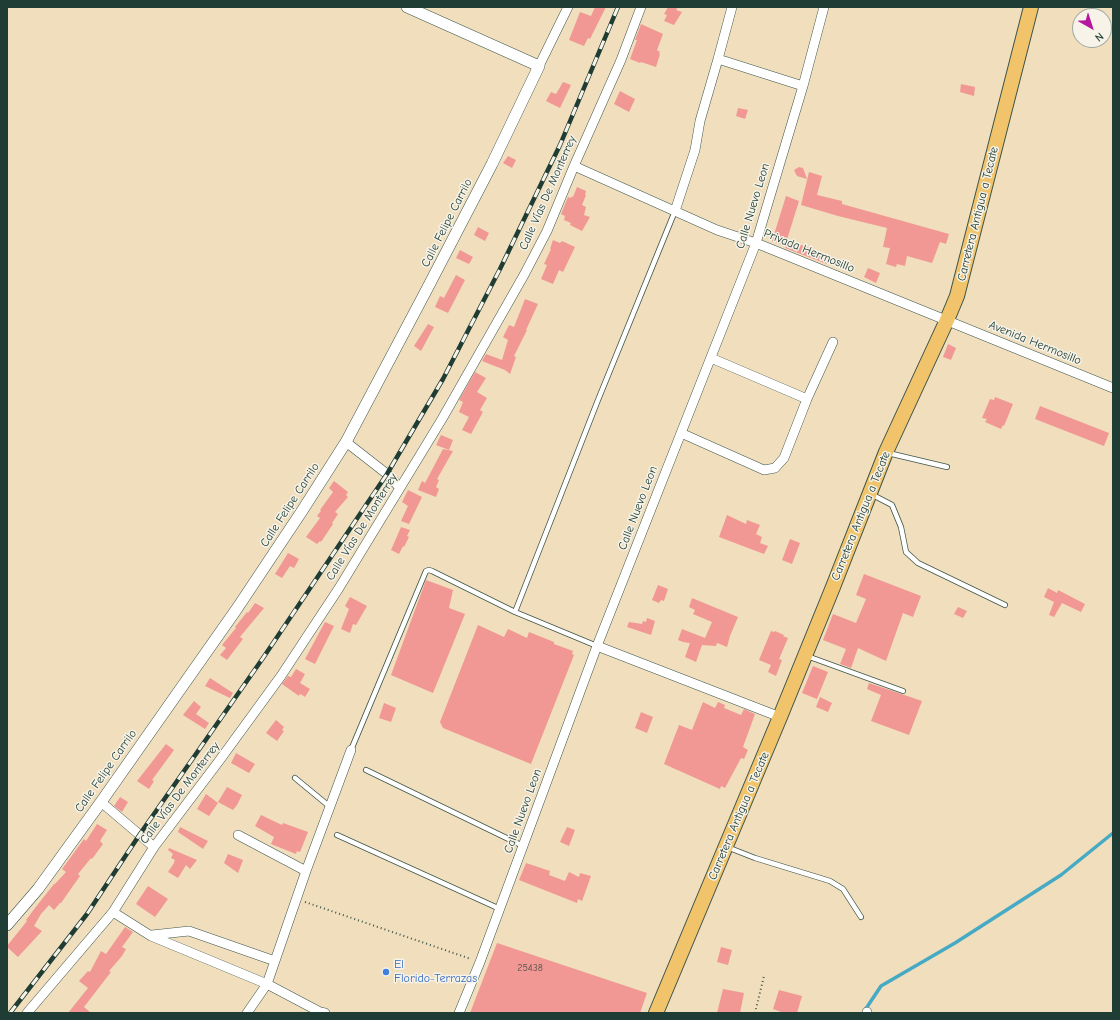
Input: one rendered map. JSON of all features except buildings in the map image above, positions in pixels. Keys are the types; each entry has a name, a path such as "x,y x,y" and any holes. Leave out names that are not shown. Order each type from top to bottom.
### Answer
{"main road":[{"name":"Carretera Antigua a Tecate","path":"656,1013 780,717 886,452 957,296 1031,7"}],"street":[{"path":"407,7 539,66 568,7"},
{"name":"Calle Vías De Monterrey","path":"27,1013 113,912 154,847 281,676 339,588 442,419 524,275 547,231 621,60 641,7"},
{"path":"675,212 695,150 700,121 732,7"},
{"name":"Calle Nuevo Leon","path":"459,1013 500,909 597,646 756,242 803,86 824,7"},
{"path":"718,59 803,86"},
{"name":"Calle Felipe Carrilo","path":"7,925 38,889 236,610 346,442 428,289 492,164 539,66"},
{"name":"Privada Hermosillo","path":"574,166 717,230 756,242 947,320"},
{"name":"Avenida Hermosillo","path":"947,320 1113,388"},
{"path":"681,433 764,470 775,468 784,458 807,399 833,342"},
{"path":"711,358 807,399"},
{"path":"346,442 387,474 400,488"},
{"path":"597,646 780,717"},
{"path":"247,1013 267,984 329,806 351,750"},
{"path":"101,802 154,847"},
{"path":"238,835 306,871"},
{"path":"113,912 151,936 267,984 322,1013"},
{"path":"151,936 189,931 275,961"}],"lane":[{"path":"515,612 598,400 675,212"},
{"path":"886,452 947,467"},
{"path":"870,493 892,505 901,527 906,552 918,563 1005,606"},
{"path":"351,750 426,572 432,571 515,612 597,646"},
{"path":"805,655 903,691"},
{"path":"366,770 523,846"},
{"path":"295,778 329,806"},
{"path":"336,835 500,909"},
{"path":"726,847 755,858 830,881 843,889 861,916"}],"path":[{"path":"296,899 480,962"},
{"path":"755,1013 764,976"}],"waterway":[{"path":"865,1010 881,986 955,943 1061,875 1113,833"}],"railway":[{"path":"10,1013 87,914 140,834 263,658 387,474 443,379 500,269 560,145 618,7"}],"place":[{"name":"El Florido-Terrazas","path":"386,972"}]}
